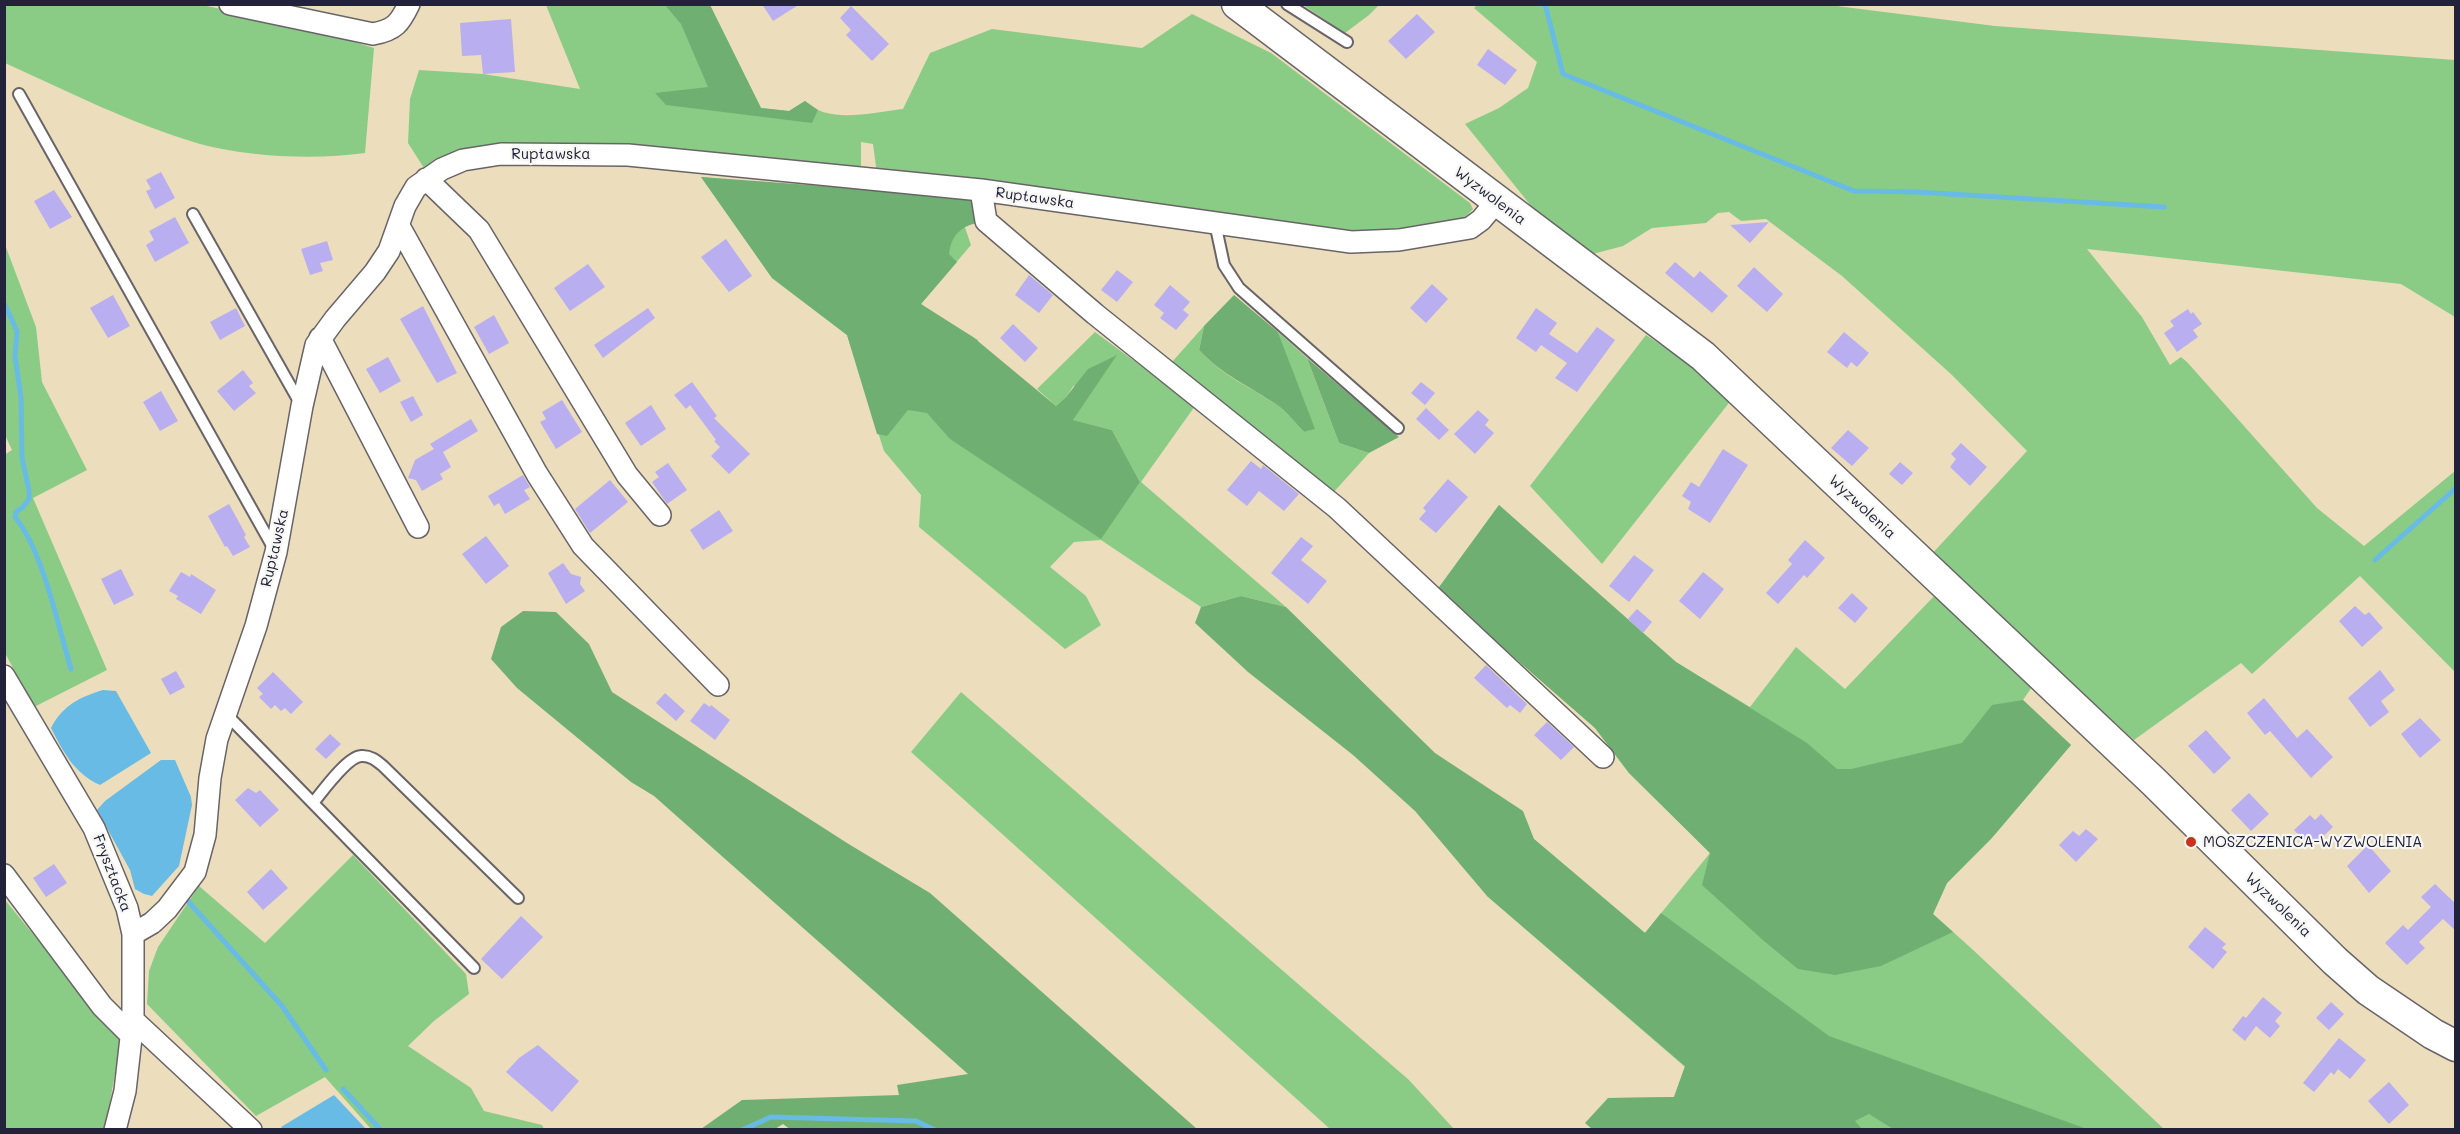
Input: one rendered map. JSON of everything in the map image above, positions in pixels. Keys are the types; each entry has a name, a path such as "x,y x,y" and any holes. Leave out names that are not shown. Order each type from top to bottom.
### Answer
{"street":[{"path":"230,4 373,34 383,32 400,23 409,4"},
{"name":"Wyzwolenia","path":"1237,4 1703,356 2154,782 2335,961 2368,990 2433,1034 2456,1046"},
{"name":"Ruptawska","path":"133,934 152,923 167,909 195,872 205,835 210,778 217,739 256,626 276,552 313,355 320,338 375,272 389,251 405,206 416,187 426,179 463,160 485,155 592,153 686,160 981,190 1351,242 1388,241 1470,228 1482,220 1497,201"},
{"path":"426,179 479,230 627,475 660,515"},
{"path":"981,190 986,221 1095,314 1337,508 1603,757"},
{"path":"399,226 537,474 583,546 718,685"},
{"path":"320,338 418,527"},
{"name":"Frysztacka","path":"4,676 94,828 127,908 133,934 132,1027 125,1091 115,1130"},
{"path":"4,875 102,1006 132,1027 251,1130"}],"lane":[{"path":"1287,4 1347,42"},
{"path":"19,94 276,552"},
{"path":"193,213 302,406"},
{"path":"1215,223 1224,265 1239,288 1398,428"},
{"path":"225,713 474,968"},
{"path":"313,803 351,760 361,756 372,758 518,898"}],"green space":[{"path":"1379,4 1369,15 1345,33 1303,5"},
{"path":"5,5 202,5 302,26 374,48 365,153 304,157 239,152 200,144 125,117 5,63"},
{"path":"546,5 710,5 761,108 789,111 805,101 826,113 838,115 903,109 930,53 992,29 1142,48 1192,14 1271,53 1470,203 1473,209 1459,223 1354,236 877,174 873,144 861,142 861,171 443,158 424,168 408,143 410,99 419,70 483,74 580,89"},
{"path":"665,5 710,5 761,108 789,111 805,101 818,110 812,123 666,105 655,93 708,87 681,24"},
{"path":"1477,5 1829,5 1995,26 2455,60 2455,317 2401,284 2087,249 2142,317 2170,365 2181,357 2187,362 2317,508 2364,546 2455,471 2455,672 2360,576 2252,674 2241,663 2134,740 1930,556 2027,451 1952,375 1842,276 1766,219 1741,221 1729,212 1718,213 1706,223 1652,228 1623,246 1574,259 1465,124 1499,108 1528,88 1537,62 1474,8"},
{"path":"701,177 956,201 971,245 921,304 933,314 978,340 950,439 1140,482 1112,430 1072,420 1074,385 1056,406 1037,389 1095,332 1195,406 1141,482 1286,607 1241,596 1201,607 1101,540 1074,542 1050,567 1086,596 1101,625 1065,649 919,527 921,495 884,451 847,335 772,278"},
{"path":"701,177 974,197 980,222 967,226 955,236 949,254 957,262 921,304 973,337 1056,406 1088,369 1117,355 1073,420 1112,430 1140,482 1101,539 950,439 927,413 908,410 887,436 877,434 847,335 772,278"},
{"path":"4,242 36,327 42,382 87,470 33,498 107,670 34,707 5,653 4,455 12,450 4,433"},
{"path":"1234,295 1278,332 1315,429 1304,432 1281,408 1226,373 1199,350 1204,326"},
{"path":"1204,326 1199,350 1226,374 1281,408 1304,432 1314,429 1278,332 1307,358 1339,443 1369,453 1332,494 1172,362"},
{"path":"1646,335 1691,365 1732,399 1602,564 1530,486"},
{"path":"1307,358 1399,437 1369,453 1339,443"},
{"path":"1499,505 1676,662 1750,707 1796,647 1845,689 1938,592 2034,684 2023,700 2071,745 1996,833 1947,883 1933,914 2164,1129 1592,1129 1608,1098 1674,1097 1685,1067 1487,896 1534,839 1645,933 1710,853 1629,773 1595,728 1437,590"},
{"path":"1499,505 1676,662 1807,743 1837,769 1851,769 1962,743 1992,705 2023,700 2071,745 1991,839 1947,883 1933,914 1953,932 1881,966 1835,975 1798,969 1702,885 1710,853 1629,773 1595,728 1437,590"},
{"path":"1241,596 1286,607 1435,753 1523,811 1534,839 1645,933 1661,913 1829,1036 2087,1129 1893,1129 1869,1114 1855,1121 1862,1129 1592,1129 1585,1123 1608,1098 1674,1097 1685,1066 1487,896 1415,811 1353,755 1248,672 1195,623 1201,607"},
{"path":"523,611 556,612 589,644 612,692 847,843 930,893 1197,1129 791,1130 783,1124 775,1129 701,1129 742,1100 899,1095 897,1085 968,1074 654,796 631,782 517,688 491,659 501,627"},
{"path":"961,692 1409,1080 1454,1129 1330,1129 911,752"},
{"path":"353,855 466,974 469,994 434,1021 408,1046 471,1088 484,1111 542,1125 544,1129 371,1129 325,1077 256,1116 147,1004 149,971 158,947 199,886 265,943"},
{"path":"5,900 121,1041 105,1129 5,1130"}],"water":[{"path":"103,690 116,691 151,753 100,785 76,768 65,754 51,728 61,713 73,703"},
{"path":"161,760 175,760 191,797 192,805 179,866 152,896 135,889 130,870 97,810 105,801"},
{"path":"334,1095 366,1129 284,1130 281,1127"}],"building":[{"path":"762,4 800,4 773,21"},
{"path":"851,6 889,44 872,61 846,35 851,30 840,18"},
{"path":"1417,14 1435,32 1406,59 1388,41"},
{"path":"511,19 515,72 483,74 481,55 462,56 460,23"},
{"path":"1488,49 1517,70 1505,85 1477,65"},
{"path":"161,172 175,198 155,209 146,191 151,189 146,180"},
{"path":"54,190 72,217 50,229 34,201"},
{"path":"175,217 189,243 155,262 146,245 154,240 149,231"},
{"path":"1769,222 1750,243 1730,225"},
{"path":"726,239 752,276 729,292 701,257"},
{"path":"327,241 333,260 320,263 323,271 310,275 301,249"},
{"path":"1675,262 1694,278 1700,271 1728,296 1712,313 1665,273"},
{"path":"588,264 605,287 570,311 554,288"},
{"path":"1754,267 1783,294 1767,312 1737,286"},
{"path":"1117,270 1133,282 1117,302 1101,290"},
{"path":"1029,275 1053,295 1039,313 1015,295"},
{"path":"1432,284 1448,299 1426,323 1410,308"},
{"path":"1170,285 1190,302 1183,310 1189,315 1176,330 1160,318 1164,313 1154,305"},
{"path":"113,295 130,326 108,338 90,308"},
{"path":"423,306 457,373 437,383 400,319"},
{"path":"236,308 245,326 220,340 210,322"},
{"path":"648,308 655,318 603,358 594,345"},
{"path":"1536,308 1557,323 1549,334 1577,353 1597,327 1615,340 1577,392 1555,378 1567,363 1541,345 1536,352 1516,338"},
{"path":"2188,309 2202,324 2193,330 2198,337 2177,352 2164,333 2174,326 2170,321"},
{"path":"494,315 509,343 489,354 474,327"},
{"path":"1013,324 1038,348 1025,362 1000,338"},
{"path":"1844,332 1869,353 1857,367 1851,362 1847,368 1827,352"},
{"path":"388,357 401,381 380,393 366,369"},
{"path":"243,370 253,383 249,386 256,393 234,411 217,391"},
{"path":"692,382 717,416 714,418 750,454 729,474 711,456 720,447 714,441 716,440 690,405 686,409 674,395"},
{"path":"1421,382 1435,393 1425,405 1411,393"},
{"path":"161,391 178,421 160,431 143,402"},
{"path":"413,396 423,415 411,422 400,402"},
{"path":"562,400 582,432 556,449 540,422 546,419 542,412"},
{"path":"651,405 666,429 641,446 625,423"},
{"path":"1426,408 1449,430 1439,440 1416,419"},
{"path":"1478,410 1489,420 1485,425 1494,433 1475,454 1454,434"},
{"path":"471,419 478,431 443,452 451,467 440,474 443,479 422,491 416,480 408,478 415,460 434,449 430,444"},
{"path":"1848,430 1869,448 1852,466 1831,448"},
{"path":"1961,443 1987,467 1970,486 1950,467 1956,459 1951,454"},
{"path":"1723,449 1748,465 1710,523 1688,509 1691,502 1682,496 1691,482 1699,487"},
{"path":"1251,461 1261,469 1263,465 1299,494 1284,511 1259,491 1247,506 1227,490"},
{"path":"1900,462 1913,473 1902,485 1889,474"},
{"path":"668,463 687,490 667,504 652,482 659,477 655,472"},
{"path":"523,475 530,487 524,490 530,499 505,514 499,503 494,506 488,496"},
{"path":"1448,479 1468,497 1436,533 1419,519 1426,511 1423,508"},
{"path":"610,480 628,502 590,533 575,509"},
{"path":"229,504 250,547 233,556 227,546 225,547 208,516"},
{"path":"719,510 733,531 703,550 690,530"},
{"path":"486,536 509,566 486,584 462,554"},
{"path":"1301,537 1313,546 1301,560 1327,581 1308,604 1271,573"},
{"path":"1805,540 1825,558 1807,578 1804,575 1778,604 1766,593 1792,564 1788,560"},
{"path":"1634,555 1654,570 1629,602 1609,586"},
{"path":"563,563 571,574 581,577 580,584 585,591 566,604 548,573"},
{"path":"121,569 134,595 114,605 101,579"},
{"path":"181,572 190,577 191,574 216,590 201,614 176,599 178,596 169,591"},
{"path":"1703,572 1724,589 1700,619 1679,601"},
{"path":"1852,593 1868,608 1855,623 1838,608"},
{"path":"2355,606 2365,615 2369,612 2383,628 2362,647 2339,621"},
{"path":"1637,609 1652,622 1643,633 1628,619"},
{"path":"1486,665 1527,704 1520,713 1510,705 1507,708 1474,678"},
{"path":"2380,670 2395,690 2381,701 2389,712 2370,727 2348,698"},
{"path":"176,671 185,687 170,695 161,679"},
{"path":"273,672 303,702 291,714 285,708 281,711 275,705 271,709 259,697 263,694 257,688"},
{"path":"665,693 685,711 676,721 656,703"},
{"path":"2264,698 2297,738 2307,729 2333,757 2311,778 2270,731 2265,735 2247,713"},
{"path":"704,703 710,707 711,705 730,720 715,740 690,721"},
{"path":"2420,718 2441,740 2420,758 2401,734"},
{"path":"1547,722 1574,747 1561,760 1534,735"},
{"path":"2206,730 2231,758 2214,774 2188,746"},
{"path":"330,734 341,744 326,759 315,749"},
{"path":"248,788 256,793 260,790 279,810 260,827 235,800"},
{"path":"2249,793 2269,814 2251,831 2231,810"},
{"path":"2321,814 2333,827 2311,848 2294,830 2310,815 2315,820"},
{"path":"2086,829 2098,839 2076,862 2059,845 2073,831 2079,836"},
{"path":"2368,845 2391,871 2369,893 2347,866"},
{"path":"54,864 67,883 46,897 33,878"},
{"path":"271,869 288,888 263,910 247,892"},
{"path":"2435,884 2456,904 2456,931 2443,919 2419,942 2425,948 2407,965 2385,943 2403,925 2408,930 2431,907 2421,897"},
{"path":"521,916 543,937 502,979 481,959"},
{"path":"2205,927 2226,944 2222,948 2227,952 2213,969 2188,947"},
{"path":"2263,997 2282,1013 2275,1021 2280,1026 2270,1038 2256,1026 2245,1041 2232,1030 2243,1016 2246,1018"},
{"path":"2331,1002 2344,1014 2329,1030 2316,1018"},
{"path":"2339,1038 2366,1060 2350,1079 2338,1069 2334,1075 2331,1072 2314,1092 2303,1083"},
{"path":"538,1045 579,1081 552,1112 506,1072 519,1058"},
{"path":"2389,1082 2409,1105 2389,1124 2368,1101"}],"waterway":[{"path":"1545,4 1563,74 1854,191 1917,192 2164,207"},
{"path":"4,303 17,331 15,356 21,398 22,458 29,490 29,499 16,512 15,517 34,549 42,569 71,669"},
{"path":"2375,560 2456,488"},
{"path":"187,900 282,1006 326,1070"},
{"path":"343,1089 381,1130"},
{"path":"742,1130 771,1117 916,1121 935,1130"}],"place":[{"name":"MOSZCZENICA-WYZWOLENIA","path":"2191,842"}]}
